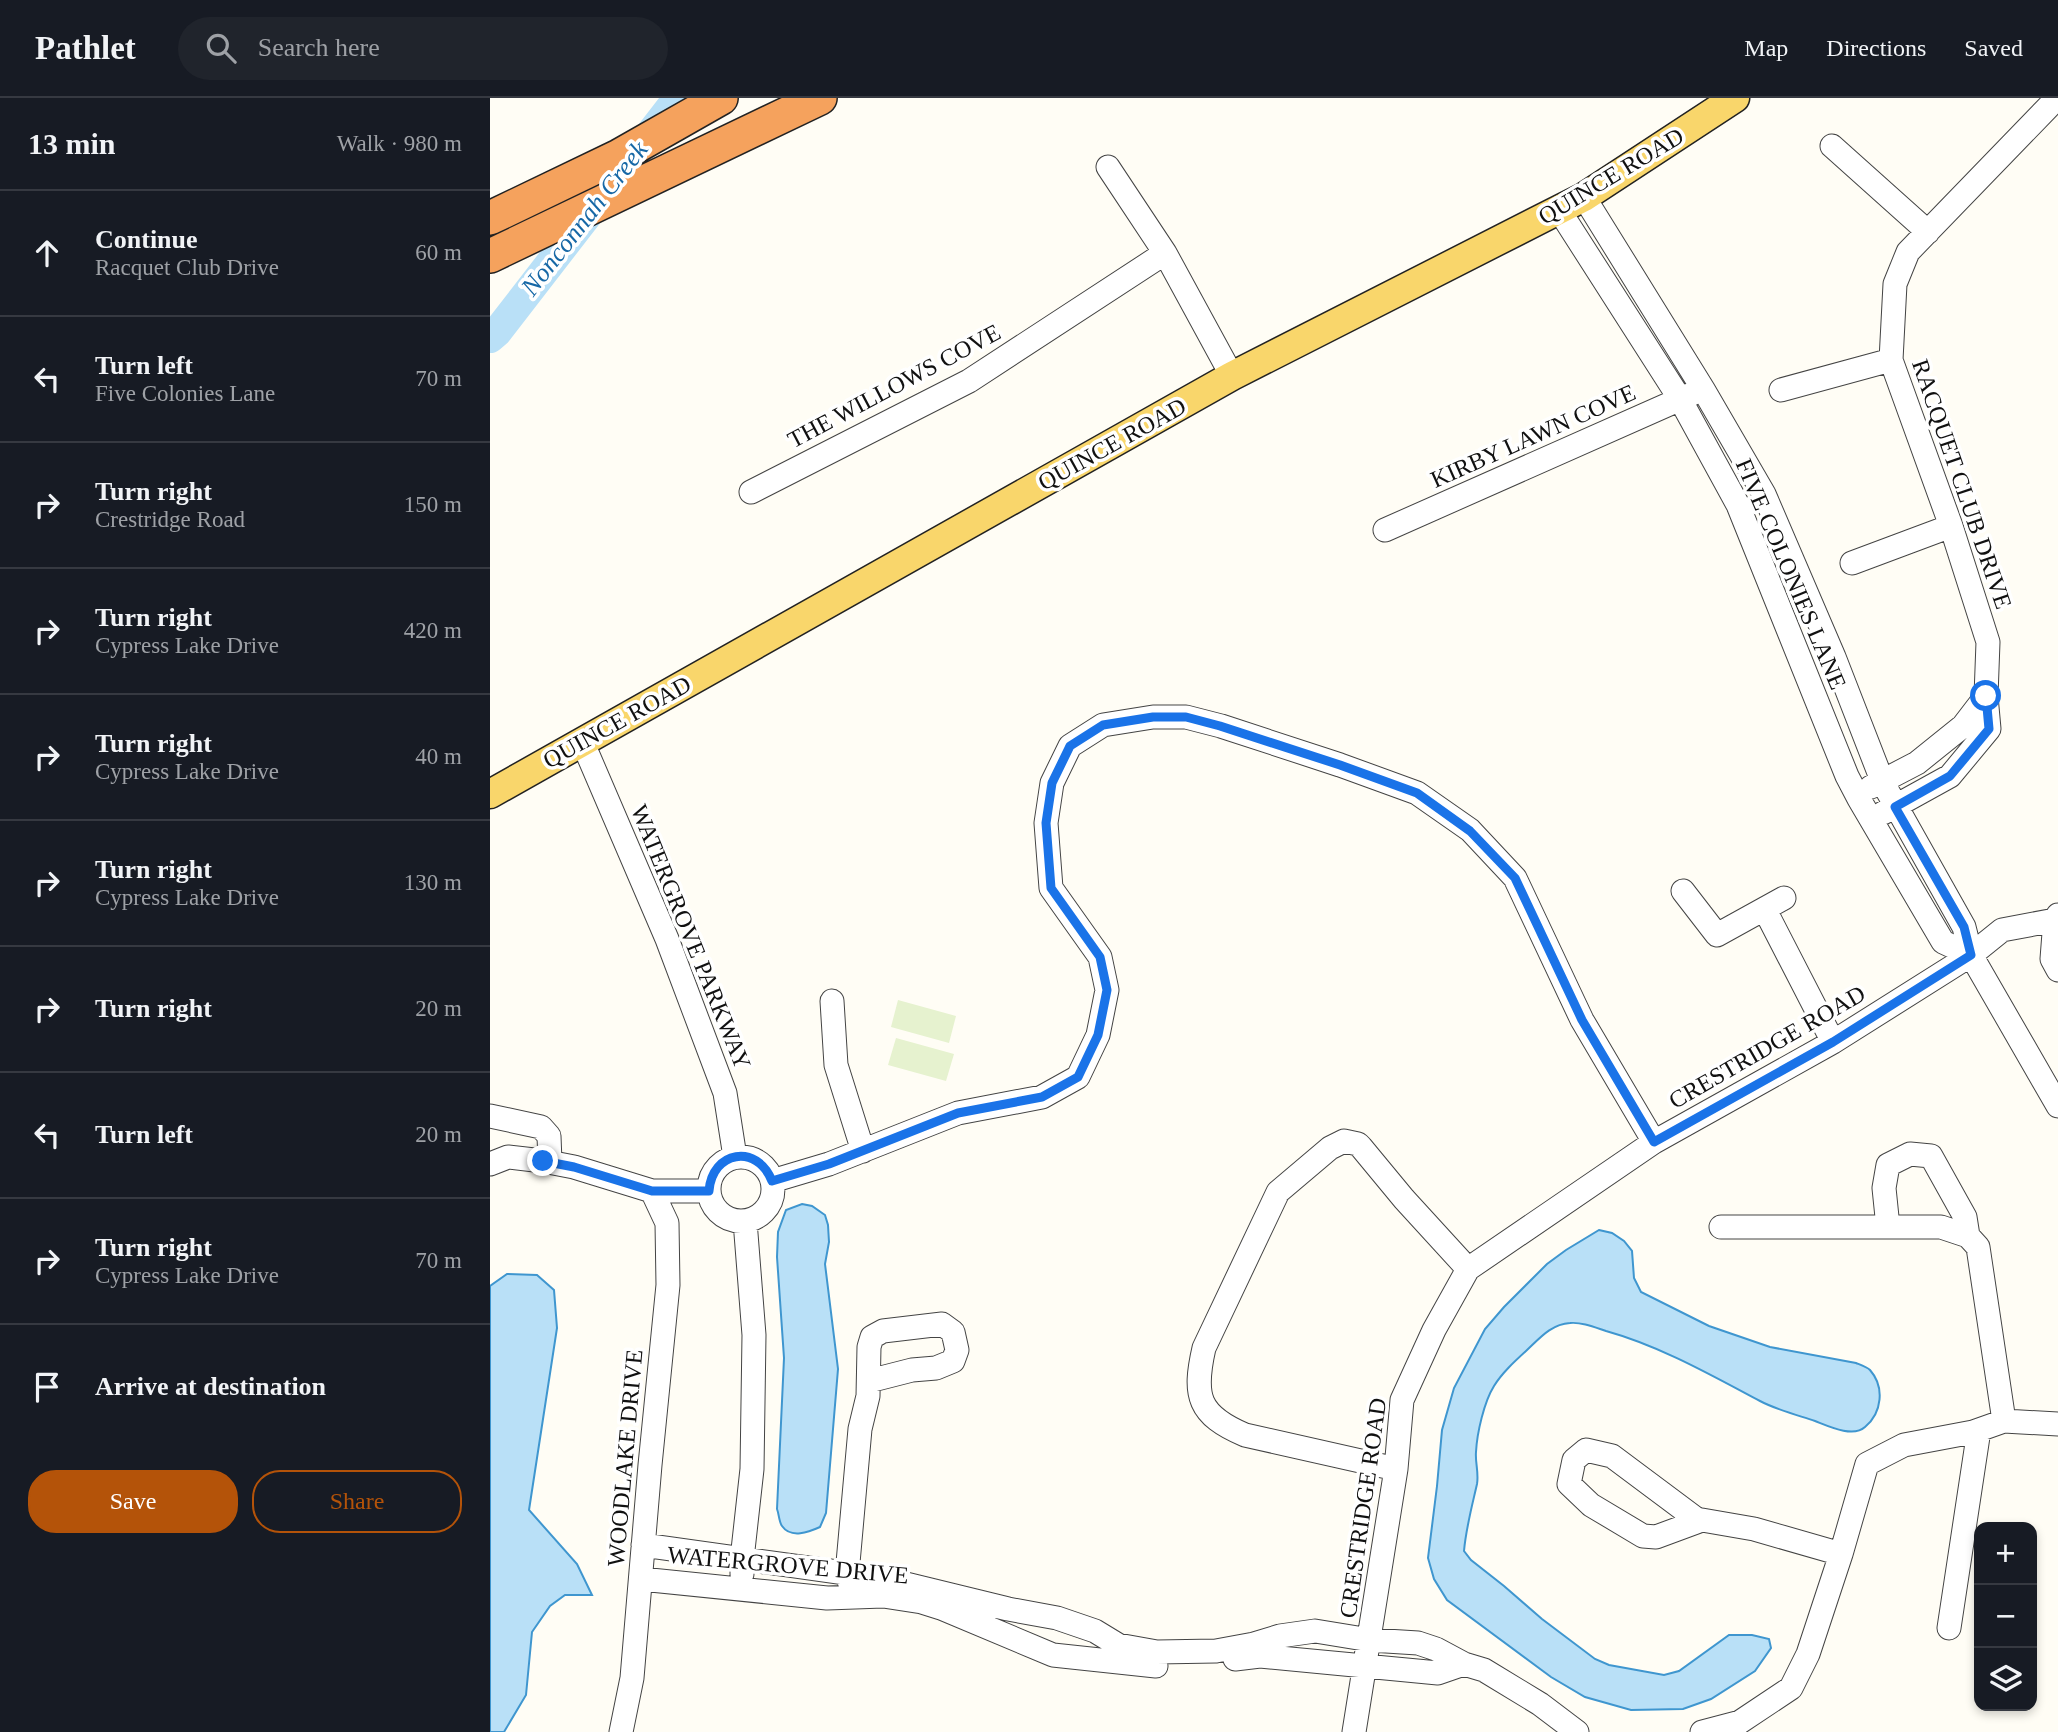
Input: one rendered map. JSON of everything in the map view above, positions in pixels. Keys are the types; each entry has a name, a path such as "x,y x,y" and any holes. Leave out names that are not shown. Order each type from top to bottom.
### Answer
{"highway":[{"path":"490,218 619,156 721,98"},
{"path":"490,256 820,98"}],"main road":[{"name":"QUINCE ROAD","path":"490,794 1232,376 1584,197 1735,98"}],"street":[{"name":"RACQUET CLUB DRIVE","path":"1871,818 1950,776 1989,729 1986,696 1988,642 1951,526 1891,360 1895,284 1908,252 2057,98"},
{"path":"1832,146 1928,232"},
{"path":"1108,167 1165,253 1232,376"},
{"name":"FIVE COLONIES LANE","path":"1584,197 1703,389 1764,494 1834,657 1883,783 1964,927 1971,955 2058,1106"},
{"name":"FIVE COLONIES LANE","path":"1559,210 1680,399 1738,505 1856,794 1943,942 1971,955"},
{"name":"THE WILLOWS COVE","path":"751,492 969,381 1165,253"},
{"path":"1781,390 1891,360"},
{"name":"KIRBY LAWN COVE","path":"1385,530 1703,389"},
{"path":"1738,505 1764,494"},
{"path":"1853,563 1951,526"},
{"path":"1856,794 1883,783 1917,763 1964,726 1986,696"},
{"path":"772,1181 829,1164 958,1113 1042,1097 1078,1077 1098,1035 1107,990 1100,957 1051,888 1046,823 1052,783 1070,746 1103,725 1153,717 1186,717 1340,765 1417,793 1470,831 1515,878 1582,1020 1654,1142"},
{"name":"WATERGROVE PARKWAY","path":"582,741 667,939 725,1093 735,1157"},
{"path":"1683,891 1717,935 1774,904 1833,1042"},
{"path":"2057,917 2052,959 2058,970"},
{"name":"CRESTRIDGE ROAD","path":"1354,1732 1395,1469 1402,1400 1434,1330 1468,1269 1654,1142 1833,1042 1971,955 2002,930 2057,917"},
{"path":"832,1001 836,1065 863,1151"},
{"path":"490,1116 541,1127 549,1136 550,1162"},
{"path":"1395,1469 1245,1435 1223,1426 1210,1415 1200,1396 1199,1372 1204,1348 1278,1192 1330,1148 1344,1141 1361,1147 1468,1269"},
{"path":"1888,1227 1884,1188 1888,1165 1910,1154 1931,1156 1965,1217 1968,1236"},
{"path":"490,1164 508,1157 550,1162 652,1191 709,1191"},
{"path":"735,1157 754,1159 769,1172 772,1181 773,1192 764,1211 745,1221 725,1217 711,1201 709,1191 713,1173 719,1165 735,1157"},
{"name":"WOODLAKE DRIVE","path":"621,1732 632,1678 668,1285 667,1223 652,1191"},
{"path":"743,1590 742,1559 752,1469 754,1335 745,1221"},
{"path":"1721,1227 1941,1227 1968,1236 1978,1247 2004,1421"},
{"path":"855,1597 847,1574 860,1429 869,1381"},
{"path":"1702,1732 1740,1722 1791,1688 1808,1654 1867,1464 1903,1445 1979,1430 2004,1421 2058,1424"},
{"path":"1949,1628 1979,1430"},
{"path":"1699,1521 1612,1456 1586,1450 1574,1460 1569,1484 1578,1494 1591,1505 1643,1536 1656,1537 1702,1520 1754,1529 1841,1554"},
{"path":"643,1545 881,1578 1057,1618 1094,1631 1118,1645 1157,1652 1216,1651 1315,1631 1370,1640 1418,1643 1484,1670 1540,1704 1577,1732"},
{"name":"WATERGROVE DRIVE","path":"640,1579 827,1598 883,1596 922,1602 1053,1655 1157,1666 1200,1664 1260,1656 1438,1674 1464,1664"}],"green space":[{"path":"898,1000 956,1016 949,1043 891,1027"},
{"path":"896,1038 954,1054 946,1081 888,1065"}],"water":[{"path":"802,1204 812,1206 825,1215 828,1225 829,1242 825,1264 838,1369 826,1513 820,1527 795,1533 782,1526 777,1509 784,1358 777,1257 778,1232 786,1210"},
{"path":"1599,1230 1612,1233 1632,1251 1634,1278 1641,1292 1709,1326 1770,1347 1862,1365 1870,1370 1878,1384 1878,1407 1871,1421 1860,1430 1840,1430 1780,1410 1646,1345 1592,1326 1574,1323 1557,1326 1546,1333 1508,1368 1494,1386 1479,1427 1477,1480 1464,1551 1471,1560 1542,1619 1595,1659 1609,1665 1664,1675 1679,1671 1729,1635 1752,1635 1769,1639 1771,1648 1755,1671 1711,1699 1683,1709 1631,1710 1585,1697 1551,1677 1447,1600 1434,1579 1428,1558 1442,1430 1454,1388 1485,1329 1504,1307 1547,1264"},
{"path":"507,1274 537,1275 554,1290 557,1328 529,1510 577,1564 592,1595 565,1595 550,1606 532,1632 526,1695 504,1732 490,1732 490,1286"}],"waterway":[{"name":"Nonconnah Creek","path":"490,338 678,98"}],"route":[{"path":"543,1161 574,1167 652,1191 709,1191 709,1181 719,1165 735,1157 745,1156 762,1164 772,1181 829,1164 958,1113 1042,1097 1078,1077 1098,1035 1107,990 1100,957 1051,888 1046,823 1052,783 1070,746 1103,725 1153,717 1186,717 1340,765 1417,793 1470,831 1515,878 1582,1020 1654,1142 1833,1042 1971,955 1964,927 1895,807 1950,776 1989,729 1986,696"}]}
